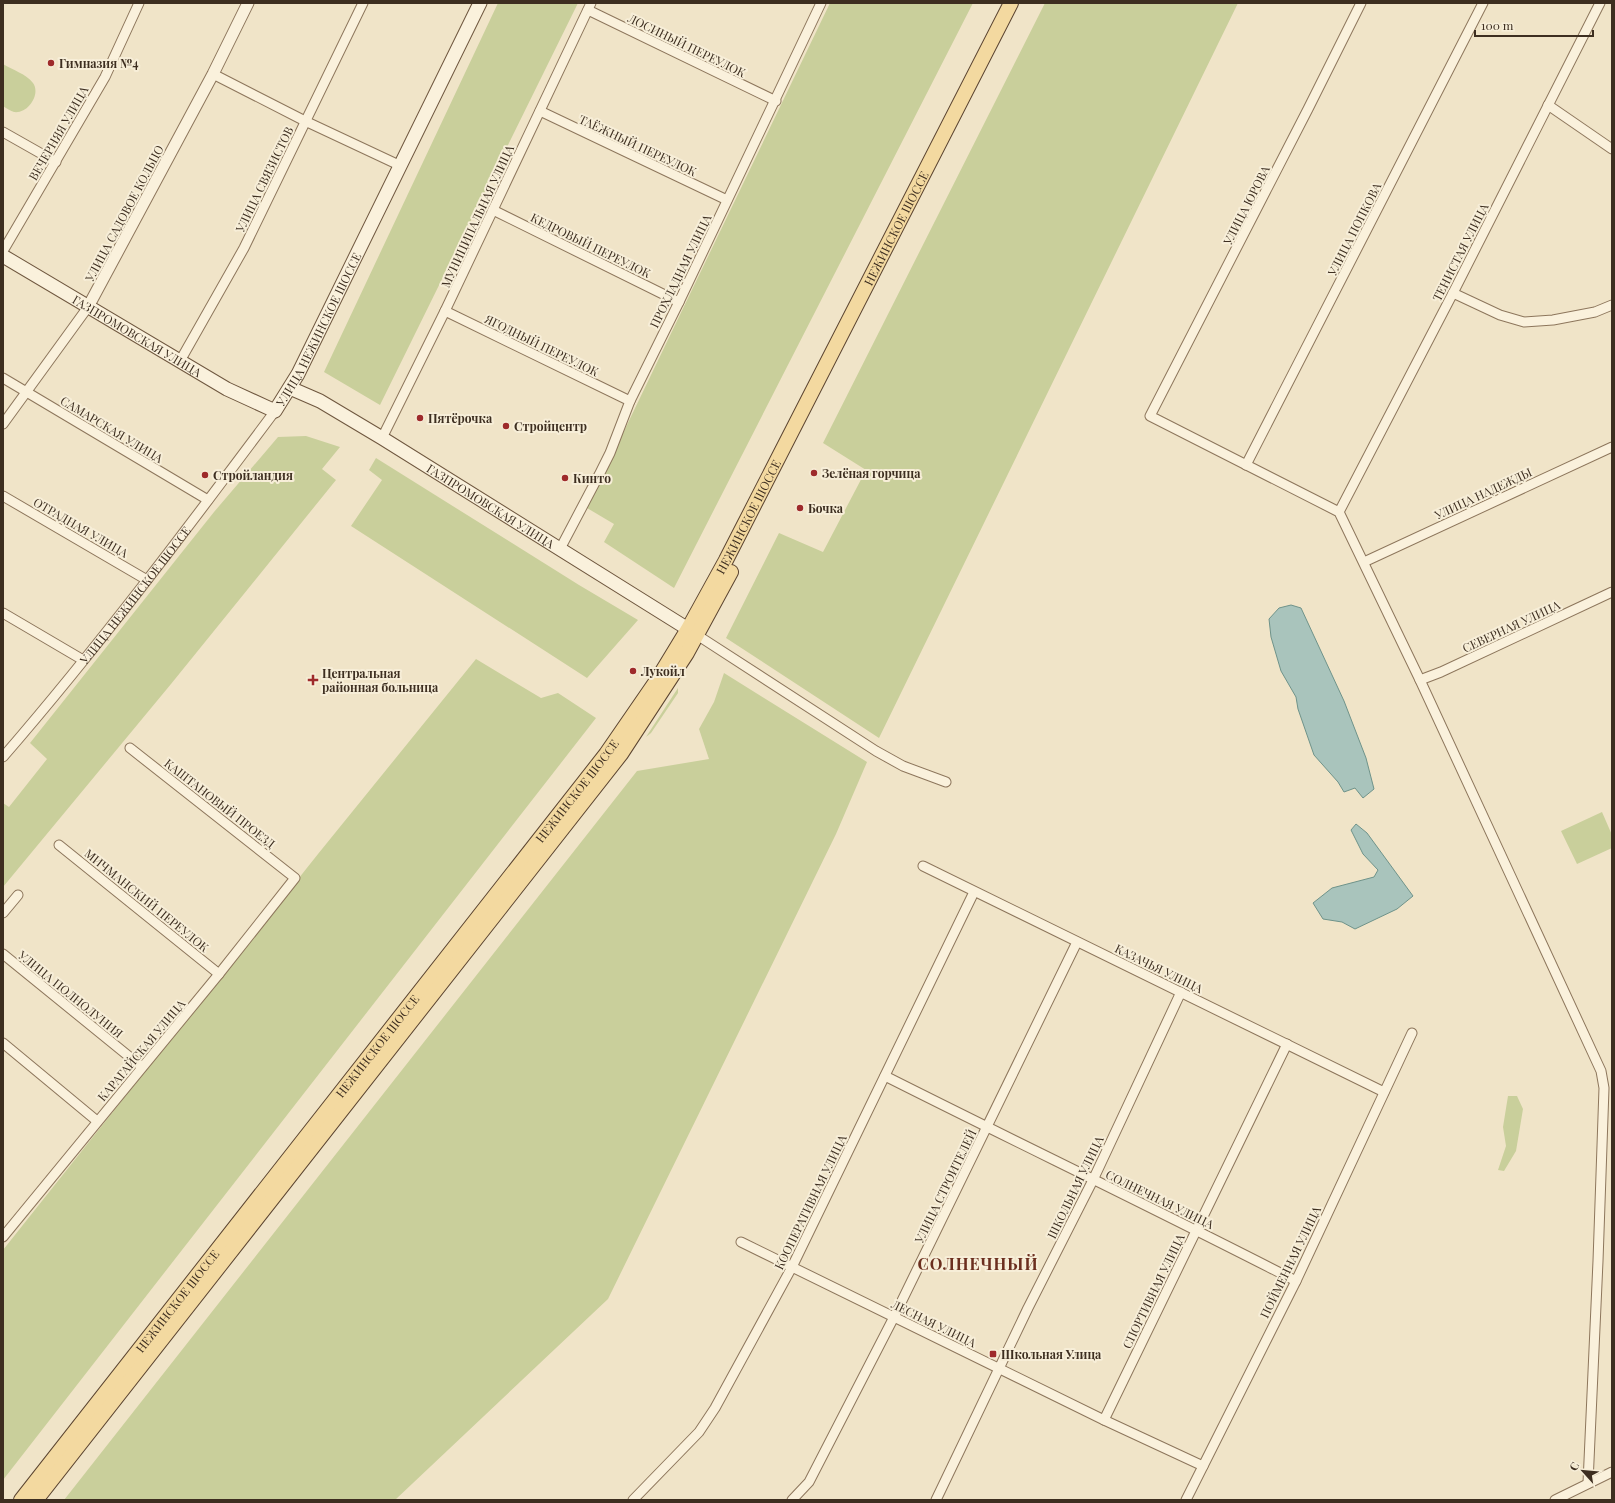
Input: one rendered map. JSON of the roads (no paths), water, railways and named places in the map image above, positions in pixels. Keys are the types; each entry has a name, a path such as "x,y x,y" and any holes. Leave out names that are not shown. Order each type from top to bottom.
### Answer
{"main road":[{"name":"УЛИЦА НЕЖИНСКОЕ ШОССЕ","path":"275,411 290,388 401,166 480,3"},
{"name":"НЕЖИНСКОЕ ШОССЕ","path":"21,1500 606,754 693,632 726,560 1011,3"},
{"name":"НЕЖИНСКОЕ ШОССЕ","path":"36,1500 621,754 653,706 693,632 740,555 1019,3"},
{"name":"ГАЗПРОМОВСКАЯ УЛИЦА","path":"3,256 241,397 275,411"},
{"name":"ГАЗПРОМОВСКАЯ УЛИЦА","path":"290,388 320,401 382,438 693,632"}],"street":[{"name":"ВЕЧЕРНЯЯ УЛИЦА","path":"3,251 105,77 139,3"},
{"name":"УЛИЦА САДОВОЕ КОЛЬЦО","path":"3,424 88,306 213,74 248,3"},
{"name":"УЛИЦА СВЯЗИСТОВ","path":"180,361 244,248 363,3"},
{"name":"ПРОХЛАДНАЯ УЛИЦА","path":"560,549 606,459 630,401 776,101 821,3"},
{"name":"УЛИЦА ЮРОВА","path":"1246,465 1150,416 1361,3"},
{"name":"УЛИЦА ПОПКОВА","path":"1246,465 1483,3"},
{"name":"ТЕНИСТАЯ УЛИЦА","path":"1339,512 1453,293 1600,3"},
{"name":"ЛОСИНЫЙ ПЕРЕУЛОК","path":"590,6 776,101"},
{"name":"МУНИЦИПАЛЬНАЯ УЛИЦА","path":"382,438 445,311 590,6"},
{"path":"213,74 305,121 401,166"},
{"path":"1548,104 1612,149"},
{"name":"ТАЁЖНЫЙ ПЕРЕУЛОК","path":"540,111 727,200"},
{"path":"3,132 56,162"},
{"name":"КЕДРОВЫЙ ПЕРЕУЛОК","path":"493,210 679,302"},
{"path":"1453,293 1500,315 1524,322 1553,320 1588,313 1612,305"},
{"name":"ЯГОДНЫЙ ПЕРЕУЛОК","path":"445,311 630,401"},
{"name":"САМАРСКАЯ УЛИЦА","path":"3,378 208,500"},
{"name":"УЛИЦА НЕЖИНСКОЕ ШОССЕ","path":"3,757 84,660 147,580 275,411"},
{"name":"УЛИЦА НАДЕЖДЫ","path":"1364,562 1612,446"},
{"path":"1246,465 1339,512 1420,680 1601,1071 1604,1088 1588,1483"},
{"name":"ОТРАДНАЯ УЛИЦА","path":"3,496 147,580"},
{"name":"СЕВЕРНАЯ УЛИЦА","path":"1420,680 1441,672 1612,592"},
{"path":"3,613 84,660"},
{"path":"693,632 876,751 903,766 946,782"},
{"name":"КАШТАНОВЫЙ ПРОЕЗД","path":"130,748 295,878"},
{"name":"МИЧМАНСКИЙ ПЕРЕУЛОК","path":"59,845 219,974"},
{"name":"КАЗАЧЬЯ УЛИЦА","path":"924,866 974,892 1384,1092"},
{"name":"КАРАГАЙСКАЯ УЛИЦА","path":"5,1232 219,974 295,878"},
{"name":"КООПЕРАТИВНАЯ УЛИЦА","path":"634,1500 700,1432 715,1408 792,1267 974,892"},
{"path":"3,913 18,895"},
{"name":"УЛИЦА СТРОИТЕЛЕЙ","path":"792,1500 809,1482 894,1317 1077,942"},
{"name":"УЛИЦА ПОЛНОЛУНИЯ","path":"3,954 142,1067"},
{"name":"ШКОЛЬНАЯ УЛИЦА","path":"936,1500 1028,1308 1093,1180 1181,992"},
{"name":"ПОЙМЕННАЯ УЛИЦА","path":"1186,1500 1296,1281 1412,1033"},
{"path":"3,1043 97,1121"},
{"name":"СПОРТИВНАЯ УЛИЦА","path":"1104,1420 1287,1044"},
{"name":"СОЛНЕЧНАЯ УЛИЦА","path":"885,1076 1093,1180 1196,1229 1296,1281"},
{"name":"ЛЕСНАЯ УЛИЦА","path":"741,1242 1104,1420 1203,1466"},
{"path":"1555,1500 1612,1472"}],"water":[{"path":"1291,605 1301,608 1344,701 1366,758 1374,789 1363,798 1355,788 1344,792 1338,782 1314,755 1298,709 1296,697 1281,671 1271,637 1269,619 1279,608"},
{"path":"1356,824 1367,833 1413,896 1397,909 1355,929 1342,922 1323,919 1313,903 1332,888 1374,877 1378,870 1363,854 1351,830"}],"place":[{"name":"Гимназия №4","path":"51,63"},
{"name":"Пятёрочка","path":"420,418"},
{"name":"Стройцентр","path":"506,426"},
{"name":"Зелёная горчица","path":"814,473"},
{"name":"Стройландия","path":"205,475"},
{"name":"Кинто","path":"565,478"},
{"name":"Бочка","path":"800,508"},
{"name":"Лукойл","path":"633,671"},
{"name":"Центральная районная больница","path":"313,680"},
{"name":"Школьная Улица","path":"993,1354"}],"district":[{"name":"СОЛНЕЧНЫЙ","path":"978,1263"}]}
